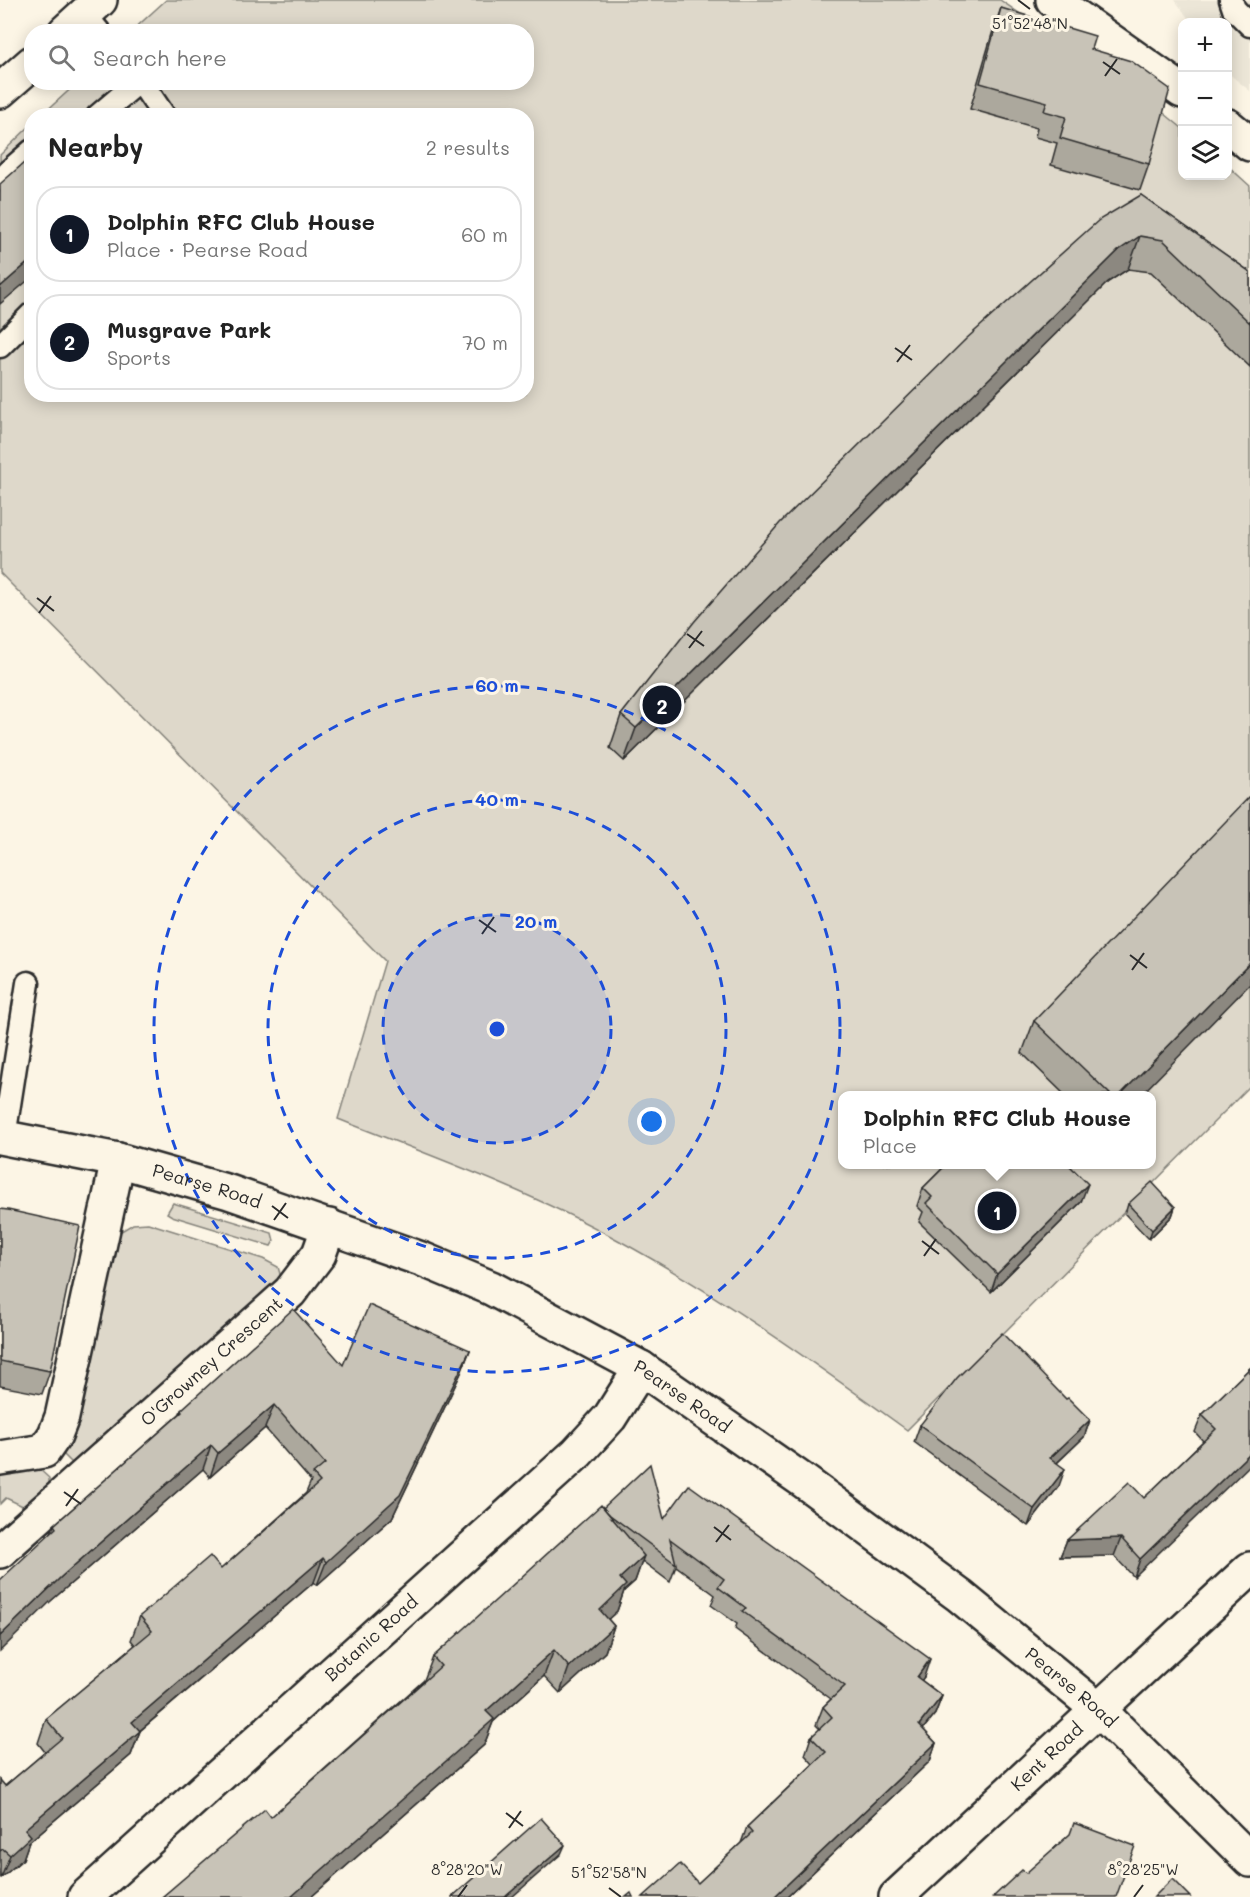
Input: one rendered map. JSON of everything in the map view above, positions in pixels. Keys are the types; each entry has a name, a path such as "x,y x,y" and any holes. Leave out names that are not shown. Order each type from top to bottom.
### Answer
{"street":[{"path":"1068,2 1178,89"},
{"path":"0,92 24,70"},
{"path":"1232,130 1250,144"},
{"name":"Pearse Road","path":"2,1137 118,1160 229,1192 424,1260 491,1288 641,1368 960,1596 1099,1710 1250,1860"},
{"path":"0,1458 44,1451 55,1435 62,1417 118,1160"},
{"name":"O'Growney Crescent","path":"0,1551 290,1292 319,1254 329,1226"},
{"name":"Botanic Road","path":"85,1897 577,1453 610,1417 641,1368"},
{"path":"44,1451 75,1484"},
{"name":"Kent Road","path":"896,1897 1250,1569"}],"lane":[{"path":"1231,0 1234,9 1250,25"},
{"path":"108,108 129,90"},
{"path":"145,90 159,108"},
{"path":"0,179 24,158"},
{"path":"0,346 24,322"},
{"path":"2,1137 28,983"}],"shaded area":[{"path":"166,0 1000,0 1178,125 1178,180 1232,180 1232,170 1250,186 1250,1086 907,1430 729,1306 618,1240 515,1190 338,1119 385,961 0,573 0,155 24,132 24,402 534,402 534,108 50,108 69,90 534,90 534,24 140,24"},
{"path":"1175,0 1250,0 1250,91 1232,76 1232,18 1188,18"},
{"path":"173,1203 272,1233 274,1241 271,1246 172,1216 167,1213"},
{"path":"148,1223 263,1259 278,1267 283,1284 78,1463 71,1462 64,1455 66,1445 118,1233 133,1224"},
{"path":"0,1468 38,1468 49,1478 49,1489 31,1510 6,1498 0,1504"}],"building":[{"path":"1001,8 1095,36 1091,49 1131,61 1170,89 1149,164 1060,138 1066,117 1044,111 1047,102 980,83"},
{"path":"24,163 24,266 0,287 0,184"},
{"path":"1141,195 1250,272 1250,323 1163,240 1140,236 1119,250 636,728 621,715 694,622 780,523 966,339 1099,220"},
{"path":"1250,796 1250,963 1124,1091 1107,1091 1034,1021"},
{"path":"942,1169 1073,1169 1088,1184 997,1274 926,1203 932,1197 923,1188"},
{"path":"1152,1182 1175,1207 1152,1230 1128,1204"},
{"path":"0,1209 80,1226 50,1371 0,1361"},
{"path":"369,1305 470,1350 400,1495 326,1562 323,1558 132,1722 140,1731 25,1829 31,1836 10,1855 3,1849 0,1851 0,1780 5,1786 62,1738 46,1719 152,1631 140,1616 210,1556 221,1569 320,1482 313,1474 325,1464 274,1405 218,1453 211,1445 61,1577 0,1636 0,1580 56,1528 54,1525 182,1412 181,1410 293,1309 343,1365"},
{"path":"1002,1333 1066,1399 1068,1398 1090,1420 1050,1458 1065,1469 1034,1509 920,1425 957,1378"},
{"path":"1250,1368 1250,1453 1140,1559 1121,1538 1067,1540 1129,1482 1144,1498 1216,1429 1202,1415"},
{"path":"650,1464 664,1519 689,1485 930,1659 917,1677 942,1696 919,1725 936,1743 774,1897 643,1897 680,1864 698,1883 752,1833 747,1827 826,1752 811,1737 832,1717 823,1707 845,1686 742,1611 746,1608 718,1587 724,1579 670,1539 676,1564 603,1508"},
{"path":"601,1505 644,1556 620,1578 626,1585 600,1610 614,1626 569,1667 554,1650 486,1711 494,1719 291,1897 162,1897 265,1809 271,1817 441,1666 433,1657"},
{"path":"541,1818 565,1845 505,1897 452,1897"},
{"path":"1074,1823 1135,1846 1116,1897 993,1897 1022,1870 1026,1873 1070,1834"},
{"path":"1172,1879 1190,1897 1154,1897"}],"place":[{"name":"Musgrave Park","path":"662,705"},
{"name":"Dolphin RFC Club House","path":"997,1211"}]}
